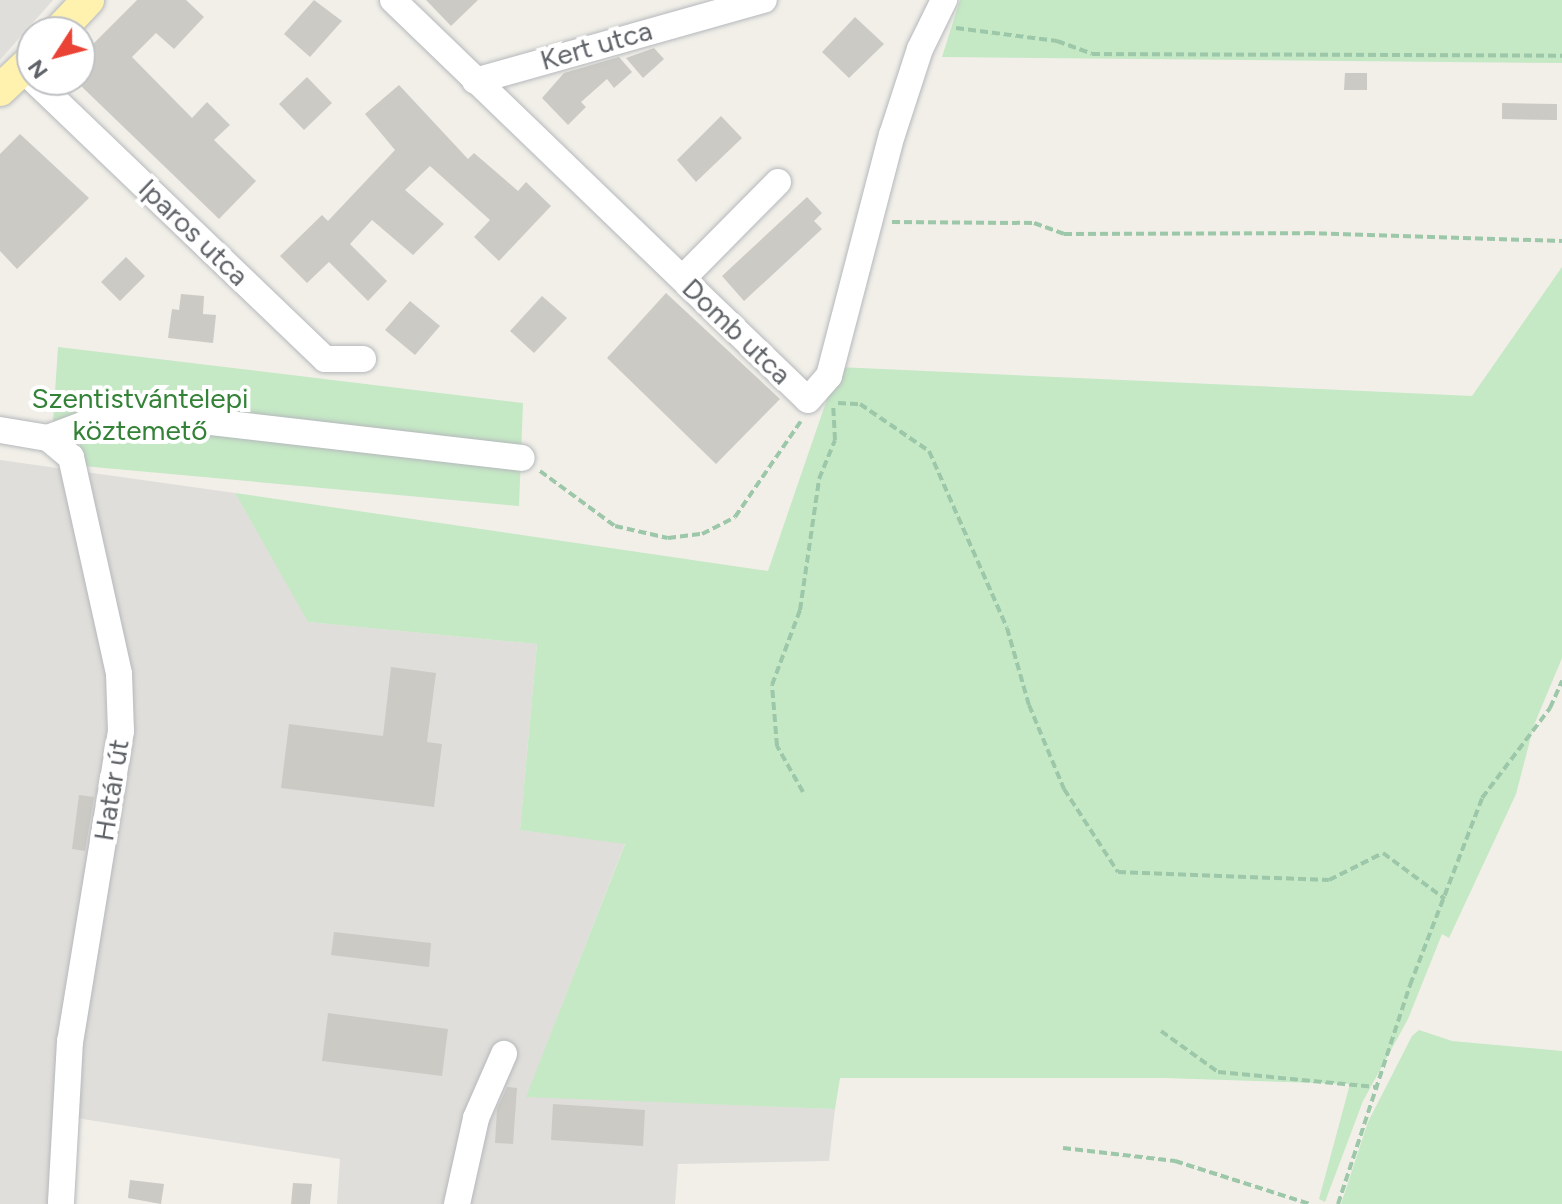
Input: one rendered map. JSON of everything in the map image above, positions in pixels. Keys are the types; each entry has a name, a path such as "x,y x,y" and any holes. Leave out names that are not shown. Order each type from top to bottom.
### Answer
{"main road":[{"path":"73,16 88,0"}],"street":[{"name":"Domb utca","path":"393,0 683,278 821,401 896,121 944,0"},
{"name":"Kert utca","path":"475,81 764,0"},
{"name":"Iparos utca","path":"45,96 325,359 363,359"},
{"path":"683,278 778,182"},
{"path":"0,430 48,438 84,424 159,416 522,458"},
{"name":"Határ út","path":"48,438 71,457 119,674 121,731 70,1041 61,1204"},
{"path":"457,1204 476,1118 504,1054"}],"path":[{"path":"933,25 1057,41 1092,54 1562,56"},
{"path":"870,222 1034,223 1064,234 1307,233 1562,241"},
{"path":"803,792 777,746 772,685 800,610 819,479 835,440 821,401 860,404 929,451 1007,628 1029,705 1064,789 1118,872 1329,880 1383,853 1445,899"},
{"path":"522,458 615,526 680,537 702,534 735,517 799,425"},
{"path":"1338,1204 1398,1022 1482,798 1550,708 1562,681"},
{"path":"1161,1031 1218,1072 1378,1087"},
{"path":"1063,1148 1175,1161 1310,1204"}],"shaded area":[{"path":"0,0 53,0 39,16 16,16 16,42 0,60"},
{"path":"0,460 235,493 309,622 537,644 520,830 625,843 527,1096 835,1109 829,1161 678,1164 675,1204 337,1204 340,1159 57,1115 52,1204 0,1204"}],"green space":[{"path":"960,0 1562,0 1562,63 942,57"},
{"path":"1562,267 1562,658 1534,725 1516,794 1449,938 1442,934 1408,1019 1363,1101 1325,1202 1319,1199 1350,1084 1164,1078 840,1078 835,1109 526,1097 625,844 520,830 537,644 308,622 235,493 768,571 838,367 1472,396"},
{"name":"Szentistvántelepi köztemető","path":"58,347 523,403 519,506 83,466 77,426 53,423"},
{"path":"1419,1030 1452,1041 1562,1051 1562,1204 1341,1204 1368,1122 1412,1036"}],"building":[{"path":"137,0 186,0 204,17 174,49 156,33 132,57 192,118 207,102 230,125 214,140 256,181 219,219 91,96 96,96 96,41"},
{"path":"314,0 342,21 310,57 284,34"},
{"path":"426,0 478,0 451,26"},
{"path":"855,17 884,44 849,78 822,52"},
{"path":"654,48 664,59 643,78 626,58"},
{"path":"619,57 632,72 614,88 607,79 581,102 586,107 568,125 542,98 564,73"},
{"path":"1345,73 1367,73 1367,90 1344,90"},
{"path":"307,77 332,103 304,130 279,104"},
{"path":"399,85 468,159 474,153 518,191 526,182 551,206 499,261 474,237 490,220 430,166 405,190 444,224 413,255 372,220 350,244 387,281 368,301 329,262 307,283 280,256 322,215 328,221 395,150 365,114"},
{"path":"1502,103 1557,104 1557,120 1502,119"},
{"path":"721,116 742,138 696,182 677,160"},
{"path":"20,134 89,198 17,269 0,251 0,154"},
{"path":"807,197 822,213 814,221 822,229 744,301 722,276"},
{"path":"126,257 145,276 120,301 101,282"},
{"path":"666,293 780,399 716,464 607,358"},
{"path":"181,294 204,296 203,314 216,315 213,343 168,338 172,309 179,310"},
{"path":"542,296 567,318 534,353 510,331"},
{"path":"410,301 440,326 415,355 385,330"},
{"path":"391,667 436,673 427,742 442,744 434,807 281,788 289,724 383,736"},
{"path":"79,795 94,797 85,851 72,849"},
{"path":"334,932 431,943 429,967 331,955"},
{"path":"328,1013 448,1029 442,1076 322,1061"},
{"path":"507,1087 517,1088 513,1144 495,1143 497,1109"},
{"path":"553,1104 645,1110 643,1146 551,1140"},
{"path":"130,1180 164,1184 161,1204 128,1198"},
{"path":"293,1183 312,1184 310,1204 291,1204"}]}
